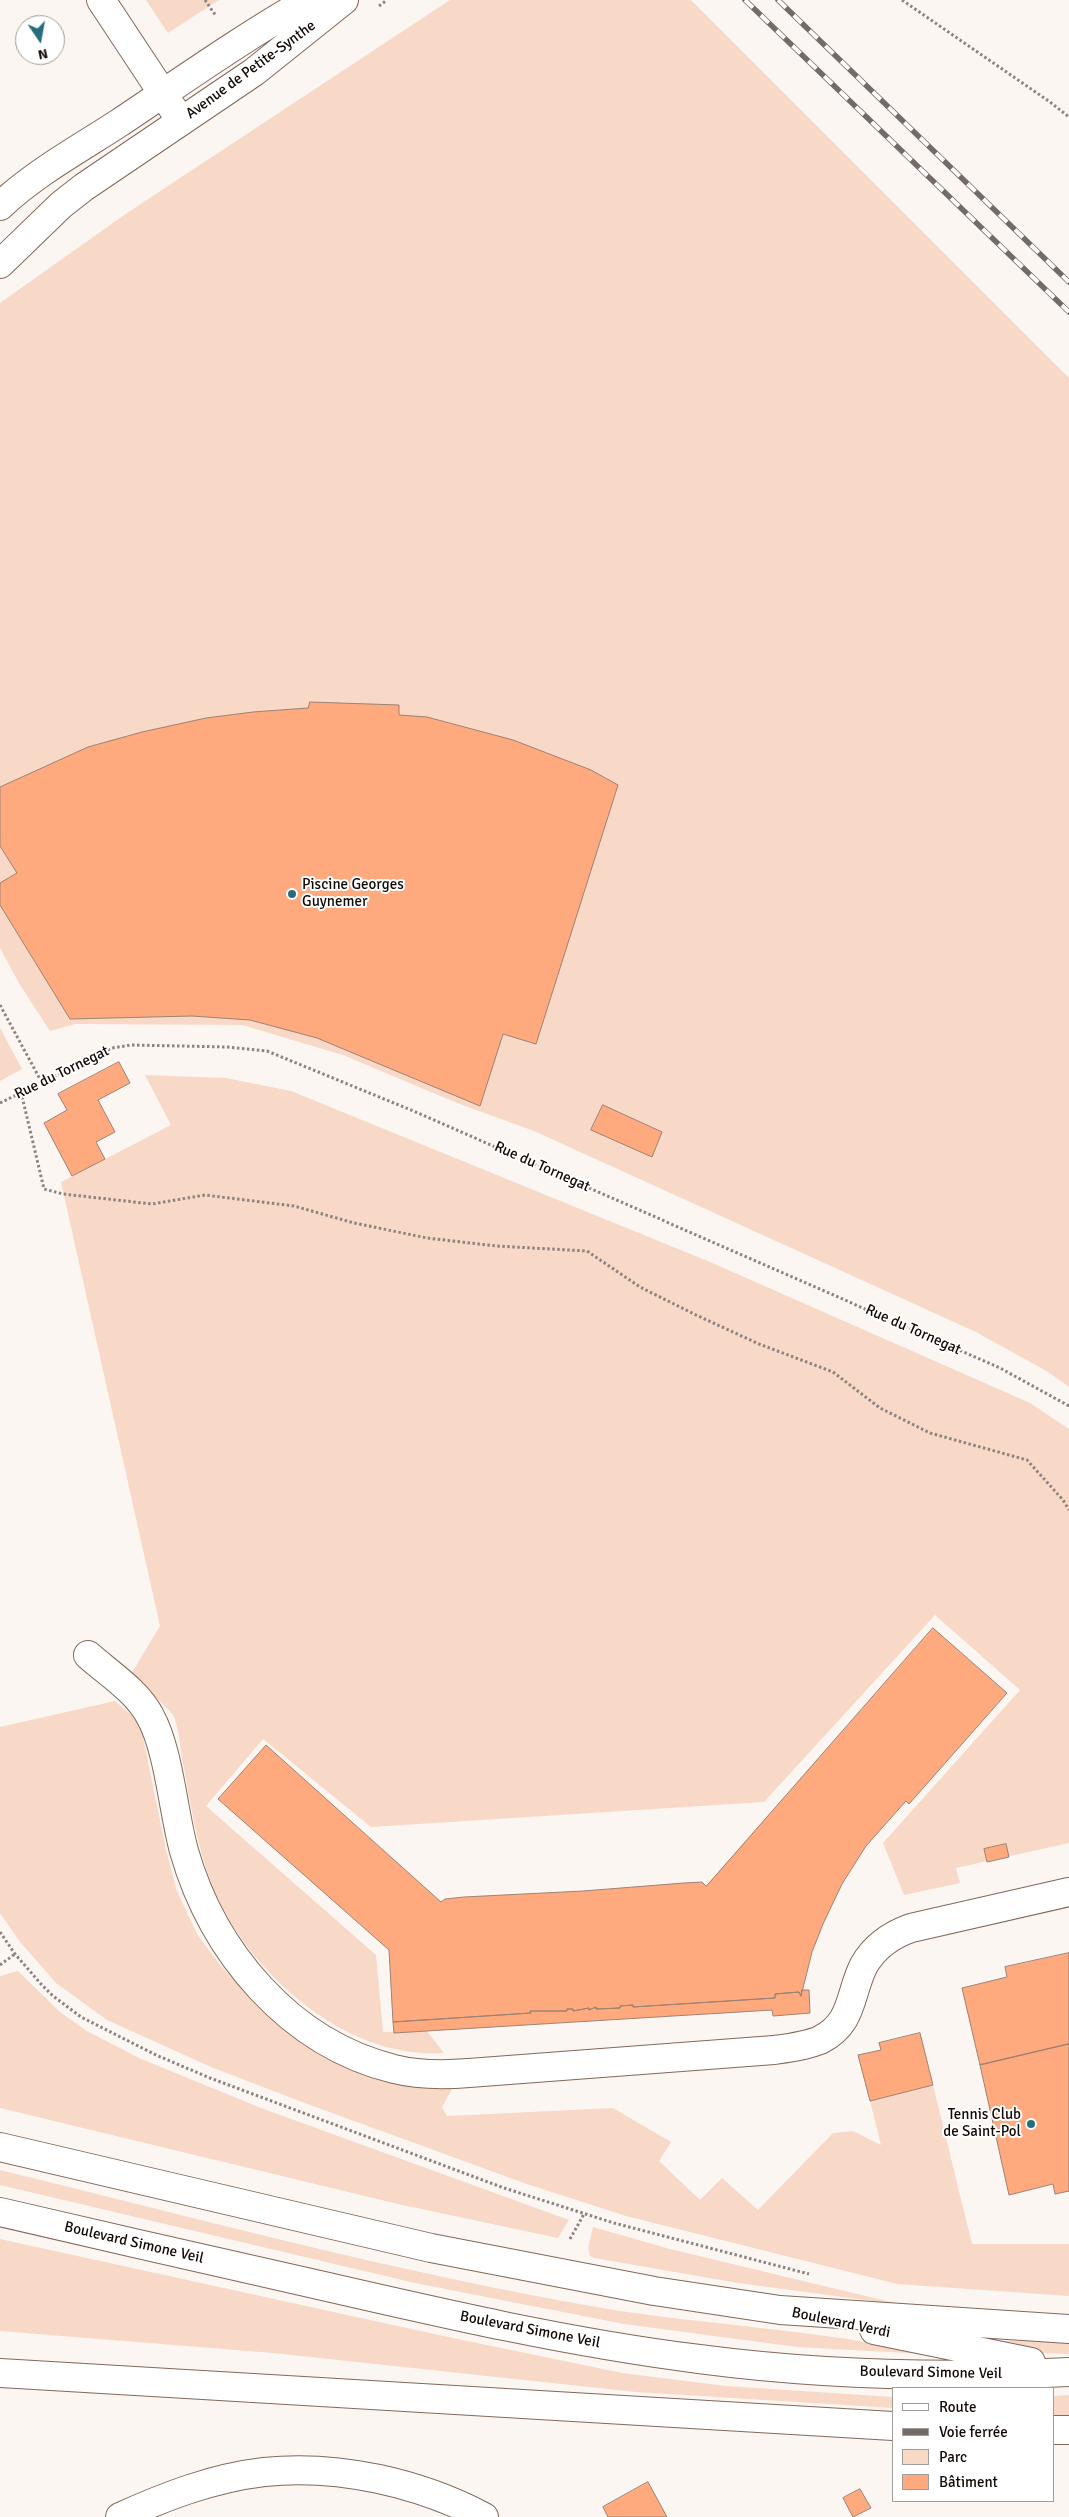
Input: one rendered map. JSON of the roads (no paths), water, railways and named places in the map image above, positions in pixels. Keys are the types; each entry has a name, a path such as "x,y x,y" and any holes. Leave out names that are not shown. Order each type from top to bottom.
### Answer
{"street":[{"name":"Avenue de Petite-Synthe","path":"101,0 181,121"},
{"name":"Avenue de Petite-Synthe","path":"0,206 17,191 163,93 309,0"},
{"name":"Avenue de Petite-Synthe","path":"0,264 78,191 268,61 344,0"},
{"path":"88,1655 140,1702 154,1724 190,1869 211,1918 237,1960 253,1981 290,2017 313,2033 375,2064 396,2070 442,2075 793,2048 820,2040 841,2023 848,2012 864,1966 870,1955 889,1937 911,1928 950,1918 1069,1892"},
{"path":"0,2147 470,2256 654,2291 780,2310"},
{"name":"Boulevard Simone Veil","path":"0,2212 445,2313 584,2342 660,2354 750,2365 836,2371 942,2375 1069,2372"},
{"name":"Boulevard Verdi","path":"780,2310 1069,2329"},
{"name":"Boulevard Verdi","path":"780,2310 1017,2360 1069,2368"},
{"path":"0,2373 892,2426"},
{"path":"1054,2430 1069,2430"},
{"path":"120,2517 186,2490 214,2482 265,2472 290,2471 361,2476 418,2489 451,2501 484,2517"}],"railway":[{"path":"745,0 1069,312"},
{"path":"778,0 1069,282"}],"place":[{"name":"Piscine Georges Guynemer","path":"292,894"},
{"name":"Tennis Club de Saint-Pol","path":"1031,2124"}]}
